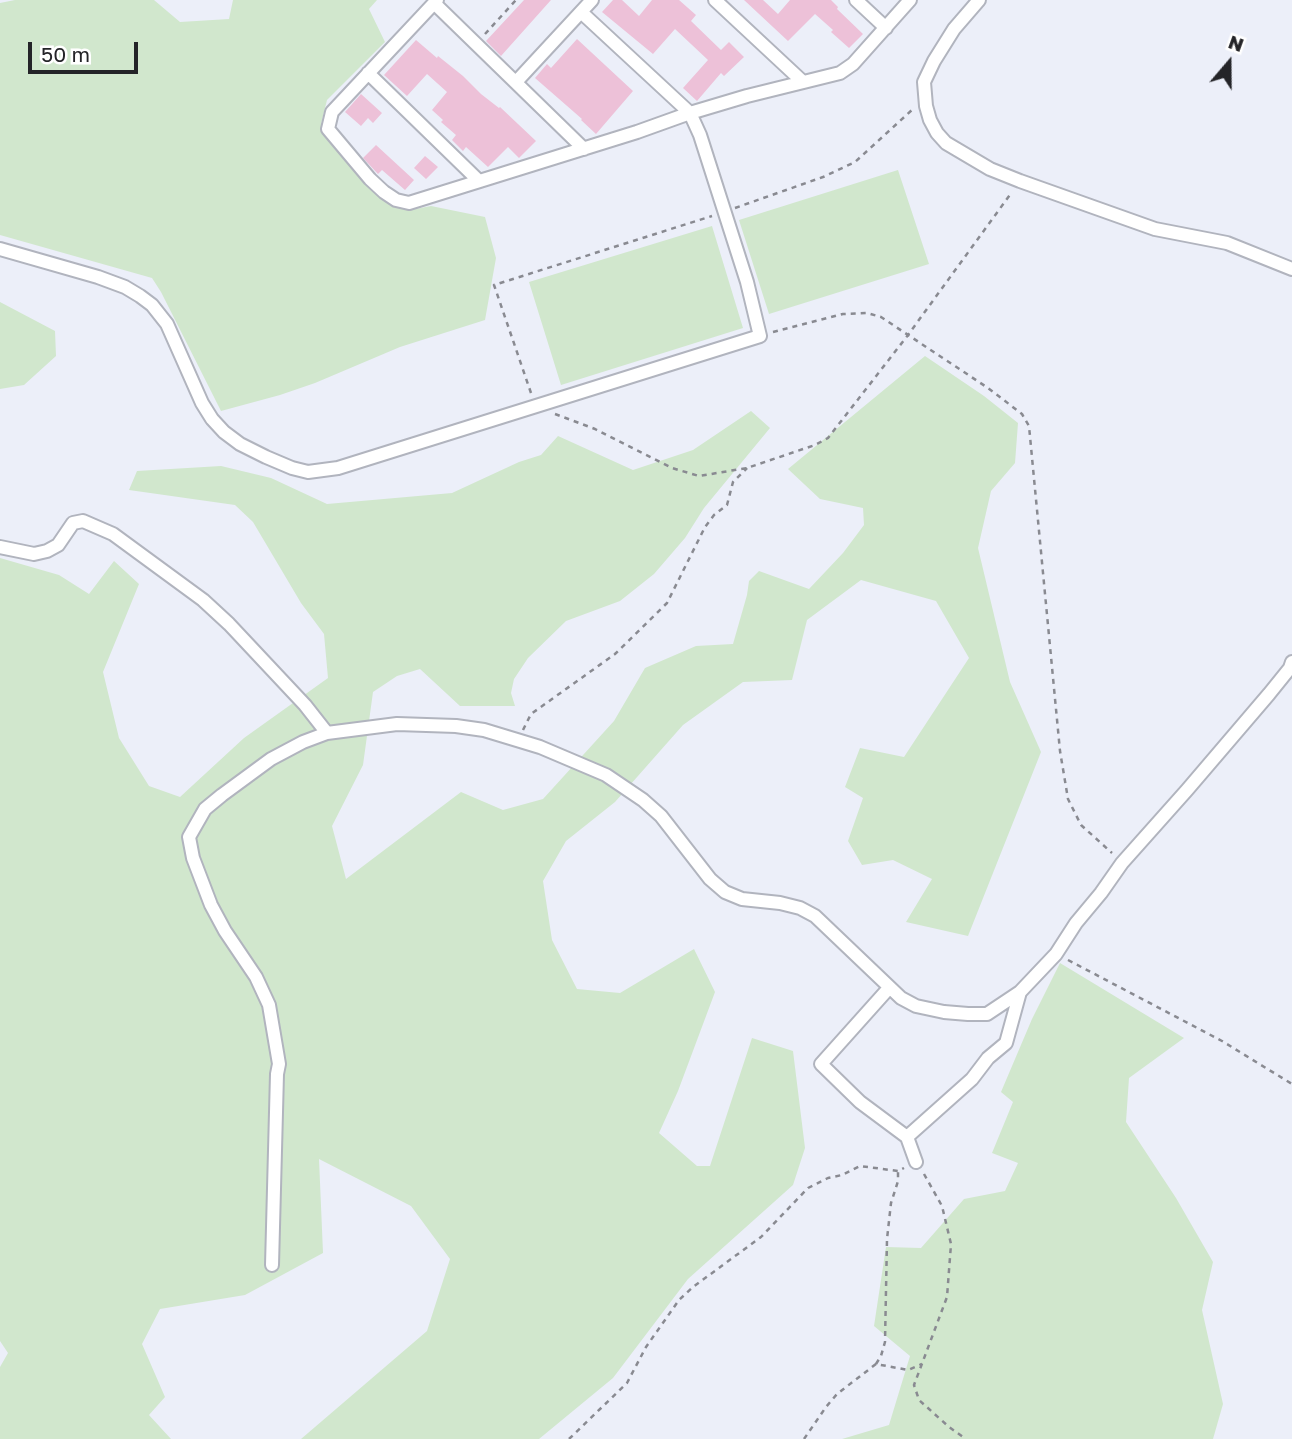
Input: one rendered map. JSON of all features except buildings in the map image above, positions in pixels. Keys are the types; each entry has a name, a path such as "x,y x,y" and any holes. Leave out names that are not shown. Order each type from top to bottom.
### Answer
{"street":[{"path":"516,82 592,0"},
{"path":"715,0 803,82"},
{"path":"856,0 886,28"},
{"path":"584,149 435,2 332,112 328,129 384,192 396,200 409,203 584,149 690,113 840,73 853,64 910,0"},
{"path":"979,0 954,29 924,82 930,120 946,143 990,169 1020,181 1155,229 1227,243 1292,269"},
{"path":"0,248 98,277 140,296 152,305 167,324 198,394 212,419 224,432 240,444 292,468 308,472 338,468 760,336 747,282 700,135 690,113 581,12"},
{"path":"368,73 479,181"},
{"path":"0,547 34,554 47,551 58,545 74,523 83,521 113,534 203,600 229,624 305,705 327,733"},
{"path":"272,1265 276,1074 279,1064 269,1005 256,978 211,905 193,858 189,837 205,809 271,760 303,742 327,733 397,724 484,730 540,747 606,775 643,800 660,816 710,879 725,892 742,899 800,908 815,916 901,998 916,1006 944,1012 987,1014 1020,992 1056,954 1122,863 1269,694 1292,662"},
{"path":"889,988 821,1064 860,1102 907,1138 916,1163"},
{"path":"907,1138 972,1079 988,1058 1006,1043 1020,992"}],"path":[{"path":"476,44 516,0"},
{"path":"926,106 914,108 855,162 840,170 724,212 495,285 536,407 595,429 672,468 699,476 747,468 815,445 828,438 908,335 1020,181"},
{"path":"760,336 843,314 867,313 881,317 1022,414 1029,426 1060,751 1068,799 1081,825 1122,863"},
{"path":"517,740 531,714 615,654 667,603 705,527 727,505 733,482 747,468"},
{"path":"1056,954 1173,1014 1292,1084"},
{"path":"569,1439 627,1383 646,1347 679,1300 761,1237 808,1188 860,1166 898,1171 916,1163 942,1206 951,1244 947,1297 915,1385 919,1400 966,1439"},
{"path":"804,1439 837,1394 876,1364 881,1356 885,1342 887,1238 898,1171"},
{"path":"876,1364 908,1370 922,1364"}],"green space":[{"path":"15,0 154,0 180,22 229,19 233,0 377,0 369,9 385,42 327,100 321,124 329,140 390,204 410,210 431,206 485,217 496,258 485,320 400,347 315,383 221,411 152,278 0,235 0,3"},
{"path":"898,170 929,264 769,314 739,220"},
{"path":"712,226 743,328 561,385 529,282"},
{"path":"0,302 55,331 56,356 24,385 0,389"},
{"path":"925,356 1018,423 1015,463 991,491 978,548 1010,682 1041,752 968,936 906,922 932,879 893,860 862,865 848,841 863,798 845,787 860,748 904,757 969,658 936,601 861,580 807,620 792,680 743,682 683,725 615,802 566,841 543,881 552,940 577,989 620,993 694,949 715,992 678,1091 659,1133 697,1166 710,1166 752,1038 793,1051 805,1148 793,1185 688,1279 613,1378 539,1439 301,1439 427,1331 450,1259 411,1206 319,1159 323,1253 245,1295 160,1309 142,1344 165,1397 149,1415 171,1439 0,1439 0,1367 8,1353 0,1341 0,558 59,575 89,594 114,561 139,584 103,672 119,738 149,786 180,797 244,738 328,678 324,634 301,603 253,522 235,505 129,490 137,471 221,466 271,478 327,504 452,493 519,462 541,455 558,436 633,470 693,450 751,411 770,428 654,574 620,601 566,621 528,658 514,679 511,693 515,706 460,706 420,669 397,676 373,692 363,765 332,826 346,879 461,792 503,810 543,799 614,721 645,668 696,646 733,644 749,581 759,571 809,589 843,553 864,525 863,508 820,499 788,469"},
{"path":"1060,963 1184,1038 1129,1078 1126,1122 1176,1198 1213,1262 1202,1310 1223,1404 1213,1439 842,1439 889,1425 910,1356 874,1326 886,1247 921,1248 964,1199 1005,1191 1018,1163 992,1153 1013,1102 1001,1092 1032,1019"}]}
